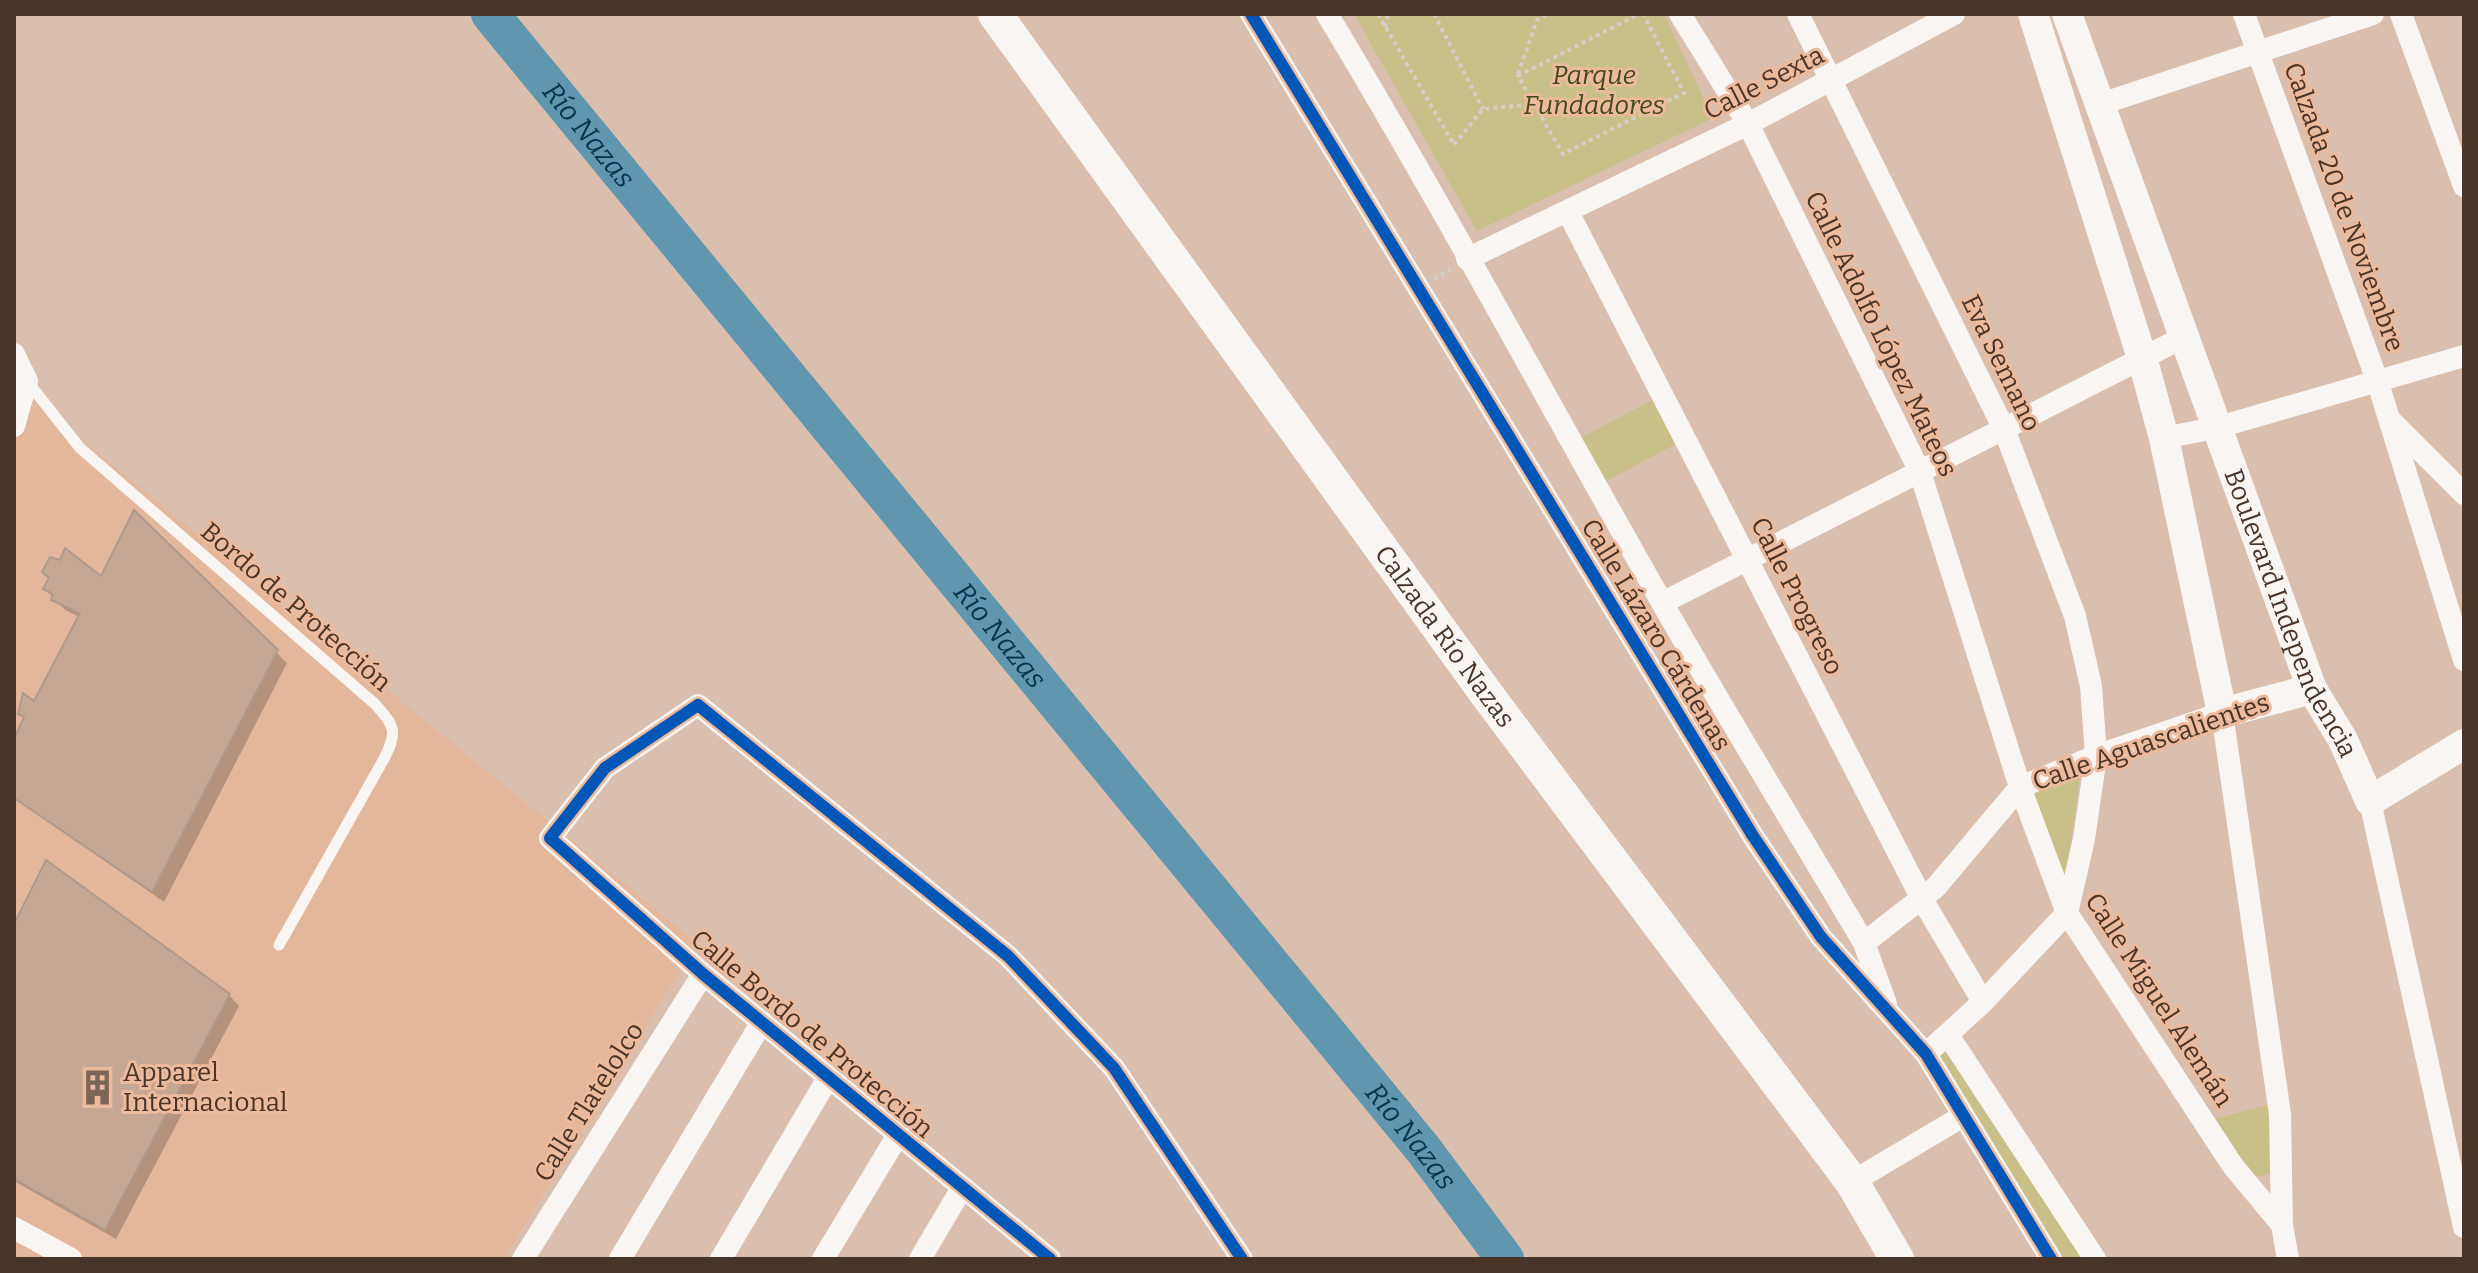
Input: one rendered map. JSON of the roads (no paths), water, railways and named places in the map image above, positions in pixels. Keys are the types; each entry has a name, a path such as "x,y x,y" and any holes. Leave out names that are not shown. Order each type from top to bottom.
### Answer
{"main road":[{"name":"Calzada Río Nazas","path":"995,14 1476,680 1852,1182 1897,1259"}],"street":[{"name":"Calle Lázaro Cárdenas","path":"1251,14 1760,848 1821,937 1926,1054 2051,1259"},
{"path":"1327,14 1418,166 1467,259 1662,603 1864,943 1888,1009"},
{"name":"Calle Adolfo López Mateos","path":"1680,14 1748,124 1920,472 2020,787"},
{"name":"Eva Semano","path":"1798,14 2004,429 2075,616 2091,686 2096,756 2084,839 2067,913"},
{"name":"Calle Sexta","path":"1467,259 1748,124 1830,80 1916,23 1954,14"},
{"path":"2033,14 2143,361 2164,438 2222,713 2280,1114 2282,1225 2288,1259"},
{"name":"Boulevard Independencia","path":"2067,14 2312,689 2343,740 2370,801 2464,1227"},
{"name":"Calzada 20 de Noviembre","path":"2244,14 2377,380 2464,660"},
{"path":"2098,105 2373,14"},
{"path":"2401,14 2463,183"},
{"name":"Calle Progreso","path":"1568,212 1922,899 1983,1002"},
{"path":"1662,603 2143,361 2184,337"},
{"path":"14,354 27,381 14,426"},
{"path":"2164,438 2219,427 2464,356"},
{"name":"Calzada 20 de Noviembre","path":"2389,419 2464,494"},
{"name":"Calle Aguascalientes","path":"1864,943 1922,899 1959,864 2020,787 2096,756 2222,713 2312,689"},
{"name":"Calle Bordo de Protección","path":"1040,1256 703,974 550,838 605,768 698,705 1008,956 1114,1068 1242,1259"},
{"path":"2370,801 2464,744"},
{"name":"Calle Miguel Alemán","path":"2020,787 2067,913 2233,1166 2282,1225"},
{"path":"1926,1054 1983,1002 2067,913"},
{"name":"Calle Tlatelolco","path":"523,1259 703,974"},
{"path":"620,1259 762,1022"},
{"path":"1948,1035 2095,1259"},
{"path":"721,1259 828,1078"},
{"path":"1852,1182 1963,1116"},
{"path":"823,1259 898,1135"},
{"path":"920,1259 962,1188"},
{"path":"14,1228 71,1259"}],"lane":[{"name":"Bordo de Protección","path":"27,381 80,448 375,704 392,727 394,739 385,757 279,945"}],"waterway":[{"name":"Río Nazas","path":"490,14 1423,1149 1505,1259"}],"place":[{"name":"Apparel Internacional","path":"97,1087"}],"park label":[{"name":"Parque Fundadores","path":"1594,90"}]}
